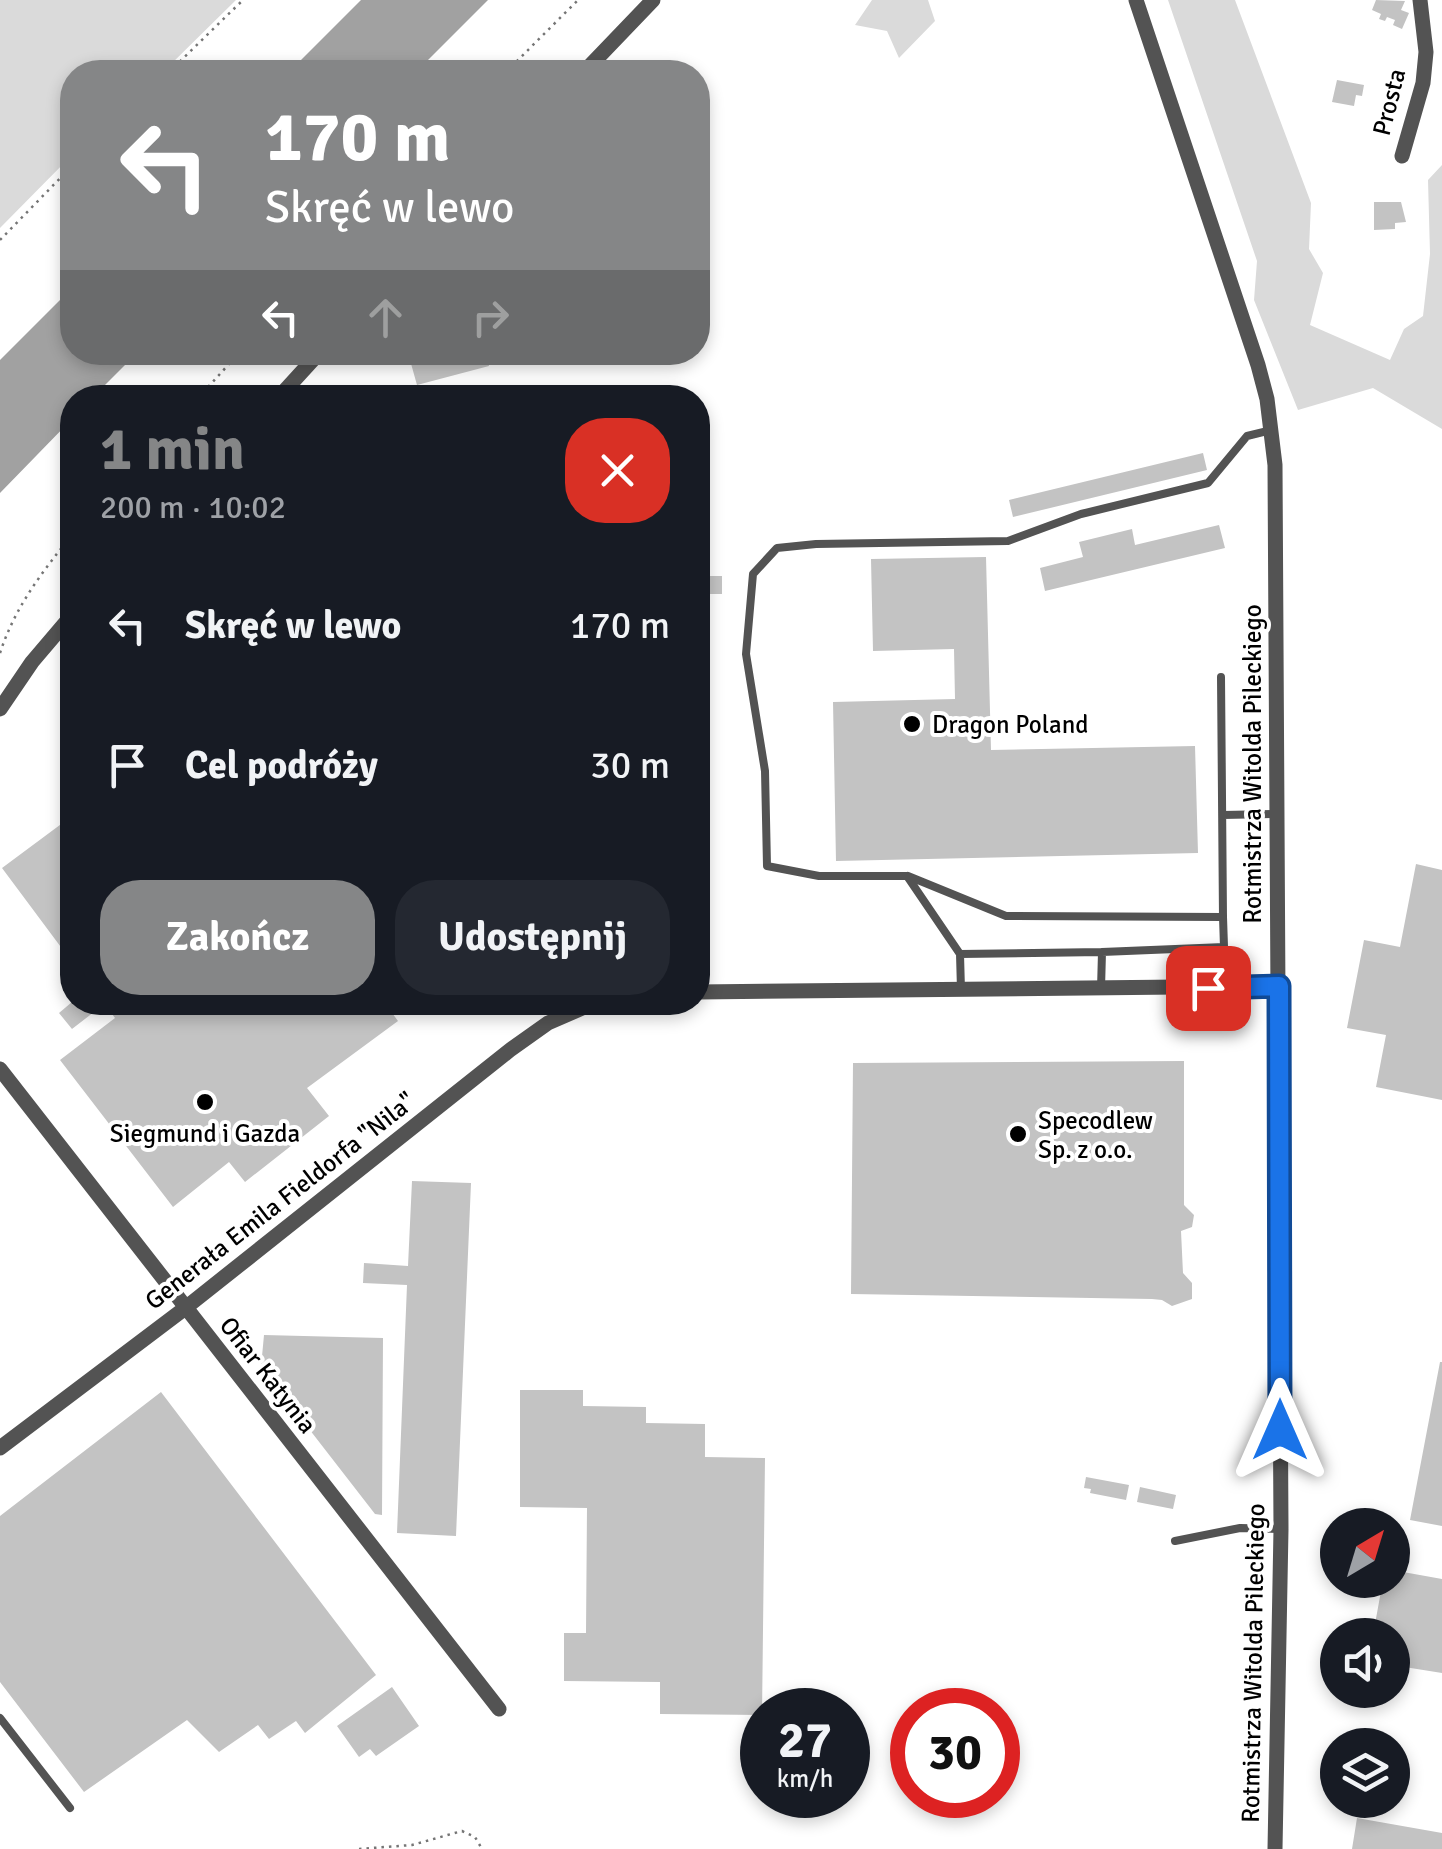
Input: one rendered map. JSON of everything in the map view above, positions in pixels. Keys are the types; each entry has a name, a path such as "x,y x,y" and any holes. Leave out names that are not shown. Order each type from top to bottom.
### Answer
{"street":[{"path":"596,60 653,0"},
{"name":"Rotmistrza Witolda Pileckiego","path":"1136,0 1258,365 1272,430 1280,1529 1274,1849"},
{"name":"Prosta","path":"1402,156 1423,83 1426,52 1420,0"},
{"path":"290,385 308,365"},
{"path":"0,709 60,629"},
{"path":"710,992 1279,986"},
{"name":"Generała Emila Fieldorfa \"Nila\"","path":"0,1448 184,1309 510,1050 566,1015"},
{"name":"Ofiar Katynia","path":"0,1069 498,1709"}],"lane":[{"path":"1223,917 1006,916 907,876 819,876 767,866 765,770 746,654 753,574 777,548 1008,541 1082,514 1208,483 1247,436 1272,430"},
{"path":"960,954 1224,947 1221,677"},
{"path":"1222,815 1277,814"},
{"path":"907,876 960,954 960,990"},
{"path":"1101,989 1102,952"},
{"path":"1175,1541 1240,1528 1280,1529"},
{"path":"0,1718 70,1808"}],"path":[{"path":"182,60 244,0"},
{"path":"518,60 578,0"},
{"path":"0,240 60,178"},
{"path":"210,385 228,365"},
{"path":"0,653 8,628 28,592 60,551"},
{"path":"359,1849 412,1844 462,1831 482,1849"}],"shaded area":[{"path":"0,0 236,0 175,60 60,60 60,167 0,228"},
{"path":"361,0 488,0 428,60 301,60"},
{"path":"872,0 928,0 935,21 899,58 887,31 855,25"},
{"path":"1168,0 1235,0 1311,203 1309,249 1323,273 1310,325 1390,360 1404,329 1423,316 1430,254 1428,180 1442,165 1442,429 1373,388 1298,410 1254,300 1257,261"},
{"path":"60,300 60,365 125,365 105,385 60,385 60,431 0,493 0,360"}],"building":[{"path":"1376,0 1405,1 1401,10 1409,13 1402,29 1393,25 1395,20 1379,19 1381,14 1372,10"},
{"path":"1337,80 1364,85 1354,106 1332,102"},
{"path":"1374,202 1401,202 1406,222 1395,223 1395,229 1374,230"},
{"path":"411,365 489,365 489,366 417,385"},
{"path":"1203,453 1207,470 1013,517 1009,500"},
{"path":"1219,525 1225,548 1045,591 1040,568 1083,557 1079,542 1132,529 1135,545"},
{"name":"Dragon Poland","path":"986,557 991,750 1195,746 1198,853 836,861 833,702 955,699 954,649 873,651 871,559"},
{"path":"710,576 722,576 722,594 710,594"},
{"path":"60,825 60,946 2,868"},
{"path":"1416,864 1442,870 1442,1100 1376,1087 1386,1035 1347,1028 1364,940 1400,947"},
{"path":"61,1015 90,1015 72,1029"},
{"name":"Siegmund i Gazda","path":"113,1015 394,1015 398,1021 307,1088 329,1116 245,1182 229,1162 173,1207 60,1060 115,1018"},
{"name":"Specodlew Sp. z o.o.","path":"1184,1061 1184,1205 1194,1215 1192,1227 1181,1231 1183,1273 1192,1283 1192,1299 1172,1306 1152,1299 851,1294 853,1063"},
{"path":"412,1181 471,1183 456,1536 397,1533 407,1285 363,1283 364,1263 408,1266"},
{"path":"264,1335 383,1338 382,1515 375,1514 261,1367"},
{"path":"1440,1362 1442,1362 1442,1526 1410,1520"},
{"path":"520,1390 583,1390 583,1406 646,1407 646,1423 705,1424 705,1457 765,1458 762,1688 740,1688 740,1715 660,1714 660,1682 564,1681 564,1633 586,1633 587,1508 520,1507"},
{"path":"161,1392 376,1675 305,1733 296,1721 269,1739 258,1725 219,1752 187,1720 84,1792 0,1682 0,1516"},
{"path":"1086,1477 1129,1485 1126,1500 1090,1493 1091,1489 1084,1488"},
{"path":"1140,1487 1176,1495 1173,1509 1137,1502"},
{"path":"1410,1573 1442,1579 1442,1673 1410,1668 1410,1618 1376,1618 1380,1598 1410,1598"},
{"path":"392,1687 419,1726 376,1756 370,1749 359,1757 337,1726"},
{"path":"1357,1818 1442,1833 1442,1849 1352,1849"}],"place":[{"name":"Dragon Poland","path":"912,724"},
{"name":"Siegmund i Gazda","path":"205,1102"},
{"name":"Specodlew Sp. z o.o.","path":"1018,1134"}],"route":[{"path":"1208,988 1279,986 1280,1430"}]}
